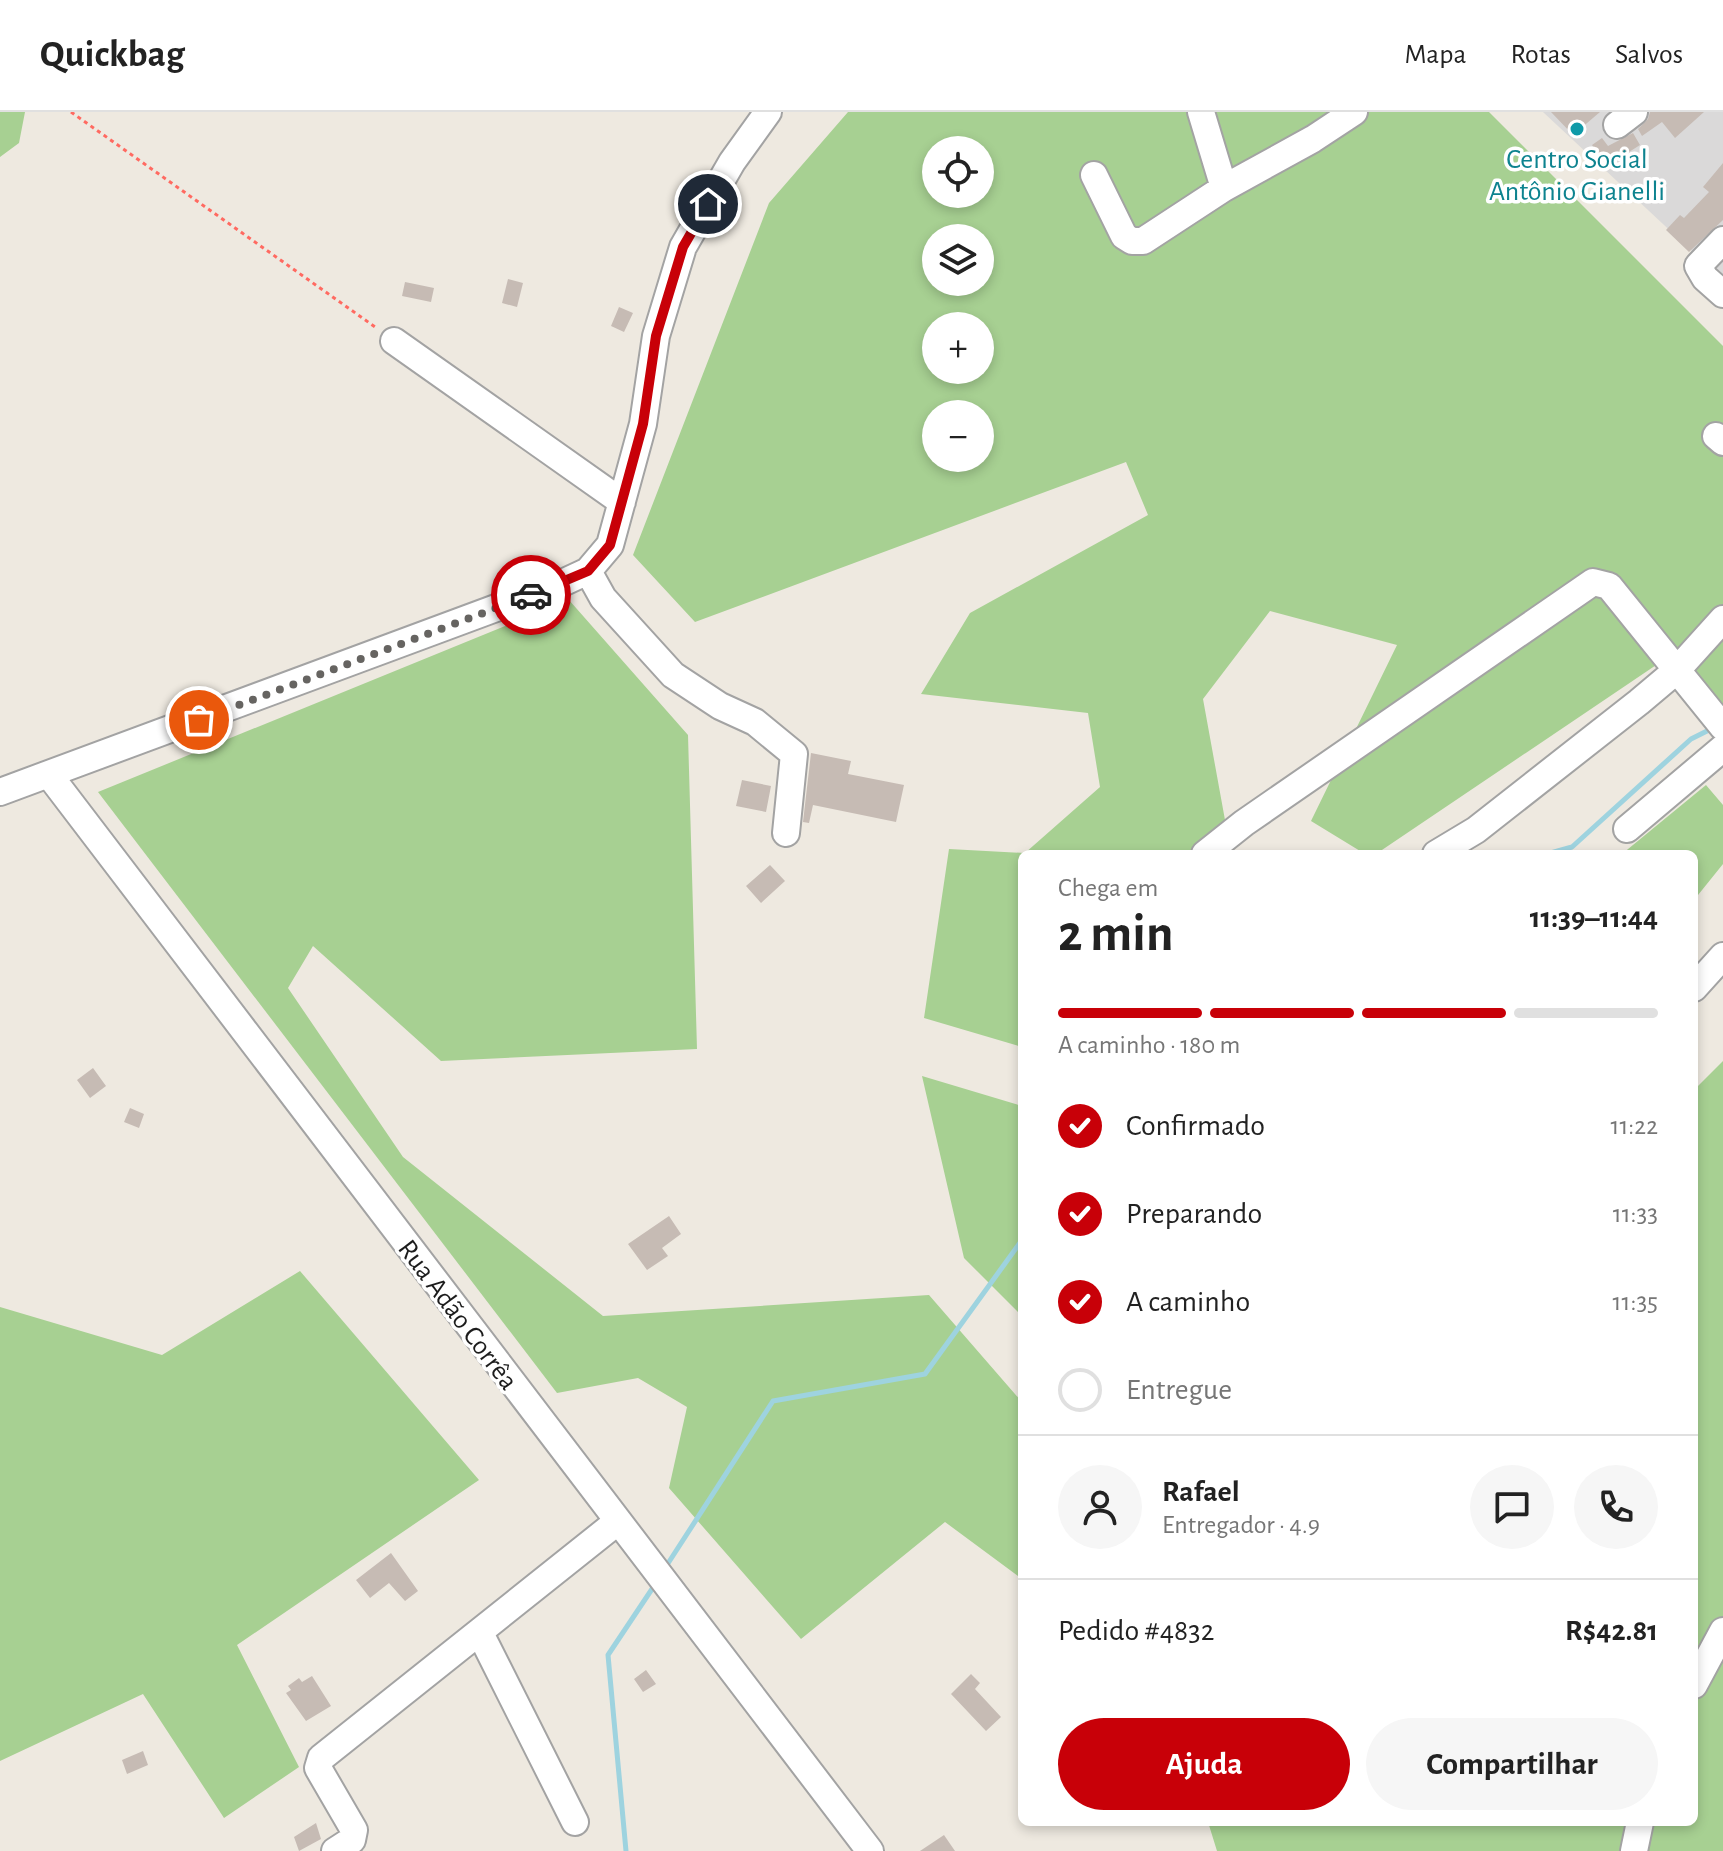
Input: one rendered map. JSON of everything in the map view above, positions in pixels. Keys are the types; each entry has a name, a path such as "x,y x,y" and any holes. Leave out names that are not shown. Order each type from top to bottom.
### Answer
{"street":[{"path":"0,792 50,776 558,585 588,571 610,545 643,424 656,336 683,247 732,162 768,112"},
{"path":"1201,112 1224,188"},
{"path":"1094,175 1124,236 1132,241 1143,241 1224,188 1313,139 1354,112"},
{"path":"1723,240 1698,266 1705,278 1723,294"},
{"path":"394,341 622,502"},
{"path":"588,571 603,598 673,675 720,706 755,722 794,754 786,833"},
{"path":"1210,850 1244,823 1593,582 1609,586 1723,727"},
{"path":"1443,850 1476,830 1677,670 1723,619"},
{"path":"1627,829 1723,748"},
{"name":"Rua Adão Corrêa","path":"50,776 870,1851"},
{"path":"1698,984 1723,956"},
{"path":"335,1851 352,1840 354,1830 318,1768 321,1758 617,1522"},
{"path":"1698,1678 1723,1631"},
{"path":"480,1633 575,1822"},
{"path":"1634,1851 1639,1826"}],"path":[{"path":"71,112 394,341"}],"shaded area":[{"path":"1543,112 1723,112 1723,280"}],"green space":[{"path":"0,112 25,112 19,143 0,157"},
{"path":"848,112 1489,112 1723,346 1723,713 1671,655 1382,850 1358,850 1311,821 1397,645 1270,611 1203,699 1229,842 1226,850 1028,850 1100,787 1088,713 921,694 970,613 1148,515 1126,462 695,622 633,555 769,203"},
{"path":"569,600 688,735 697,1049 441,1061 313,946 288,988 403,1157 603,1316 929,1295 1018,1397 1018,1576 945,1522 801,1639 669,1488 687,1407 638,1378 557,1393 98,792"},
{"path":"1706,785 1723,805 1723,864 1698,895 1698,850 1627,850"},
{"path":"949,849 1018,853 1018,1046 924,1018"},
{"path":"1723,1061 1723,1851 1217,1851 1209,1826 1698,1826 1698,1086"},
{"path":"922,1076 1018,1105 1018,1312 964,1258"},
{"path":"300,1271 479,1480 237,1645 299,1767 224,1818 143,1694 0,1761 0,1307 162,1355"}],"building":[{"name":"Centro Social Antônio Gianelli","path":"1551,112 1600,112 1573,135"},
{"path":"1650,112 1704,112 1675,138 1662,122 1642,136 1638,129 1648,119"},
{"path":"1633,133 1640,145 1607,166 1592,145 1602,138 1608,146"},
{"path":"1723,163 1723,220 1689,252 1666,230 1680,215 1684,218 1709,192 1703,187"},
{"path":"508,279 523,283 517,307 502,303"},
{"path":"405,282 434,288 431,302 402,296"},
{"path":"619,307 633,313 624,332 611,326"},
{"path":"811,753 851,761 848,774 904,785 896,822 813,805 809,823 803,822"},
{"path":"742,780 771,786 766,812 736,806"},
{"path":"770,865 785,881 761,903 746,886"},
{"path":"93,1068 106,1086 90,1098 77,1080"},
{"path":"130,1108 144,1114 139,1128 124,1122"},
{"path":"669,1216 681,1234 662,1248 668,1256 647,1270 628,1244"},
{"path":"391,1553 418,1591 405,1601 389,1583 370,1598 356,1580"},
{"path":"646,1670 656,1684 643,1692 634,1679"},
{"path":"971,1674 980,1683 975,1689 1001,1717 986,1731 951,1694"},
{"path":"312,1676 331,1706 306,1721 286,1693 291,1690 288,1686 299,1678 302,1682"},
{"path":"143,1751 148,1765 127,1774 122,1760"},
{"path":"316,1823 321,1839 299,1851 294,1837"},
{"path":"944,1835 955,1851 920,1851"}],"waterway":[{"path":"1561,850 1572,847 1691,739 1713,728"},
{"path":"665,1568 773,1401 925,1374 1018,1246"},
{"path":"626,1851 608,1655 656,1583"}],"way so far":[{"path":"199,720 531,595"}],"place":[{"name":"Centro Social Antônio Gianelli","path":"1577,129"}],"route":[{"path":"531,595 588,571 610,545 643,424 656,336 683,247 708,204"}]}
